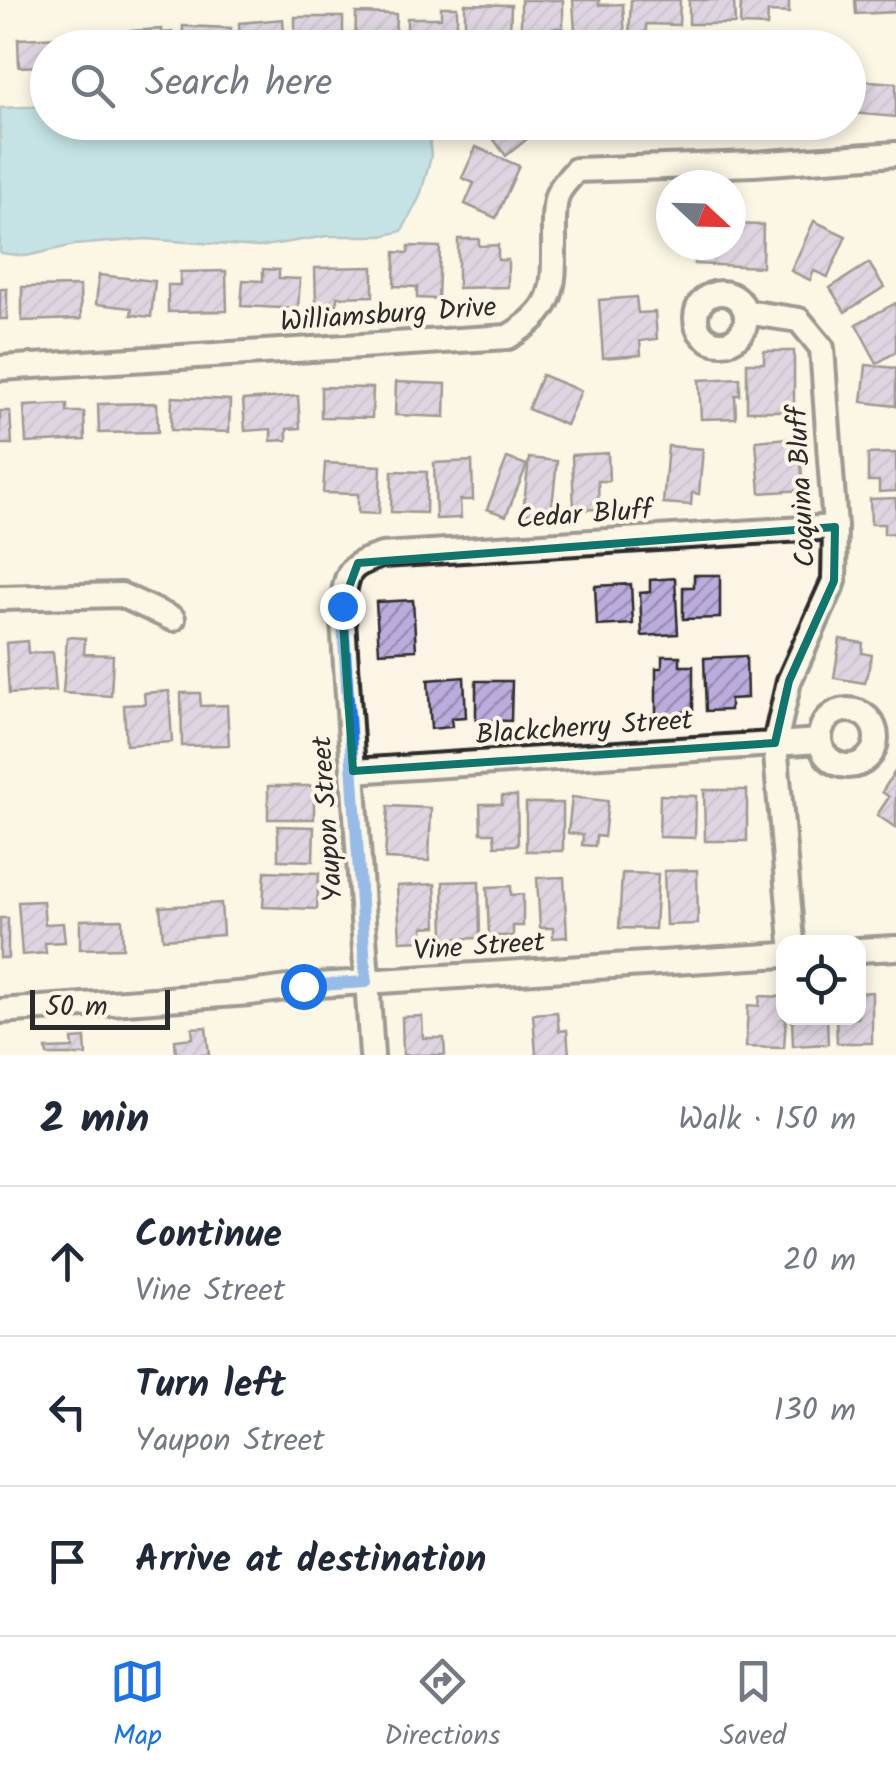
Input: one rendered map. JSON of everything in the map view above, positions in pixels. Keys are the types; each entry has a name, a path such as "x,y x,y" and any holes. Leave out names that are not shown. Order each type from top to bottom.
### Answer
{"street":[{"name":"Williamsburg Drive","path":"0,368 508,337 530,324 547,304 554,280 558,192 576,170 896,154"},
{"name":"Coquina Bluff","path":"746,312 799,320 822,348 835,527 834,581 789,681 775,743 791,935"},
{"name":"Cedar Bluff","path":"346,579 358,563 382,555 835,527"},
{"name":"Yaupon Street","path":"346,579 342,606 372,1055"},
{"path":"0,598 121,595 173,619"},
{"name":"Blackcherry Street","path":"352,771 820,741"},
{"path":"866,950 896,948"},
{"name":"Vine Street","path":"0,1011 776,955"}],"highlighted area":[{"path":"835,527 834,581 789,681 775,743 353,771 342,606 358,563"}],"water":[{"path":"30,107 30,140 430,140 431,157 420,196 402,231 382,236 327,236 258,247 145,239 74,245 26,256 0,253 0,108"}],"building":[{"path":"521,0 563,0 563,28 521,30"},
{"path":"573,0 623,4 624,30 575,30"},
{"path":"631,0 680,0 679,25 646,24 646,30 629,30"},
{"path":"689,0 734,0 735,24 689,24"},
{"path":"741,0 789,0 789,13 768,12 767,26 740,25"},
{"path":"855,0 896,0 896,12 856,14"},
{"path":"465,4 511,5 510,30 465,30"},
{"path":"441,7 457,7 457,30 407,30 407,18 441,18"},
{"path":"356,13 396,14 396,30 356,30"},
{"path":"295,17 343,17 343,30 295,30"},
{"path":"283,19 284,30 239,30 239,23"},
{"path":"183,26 231,28 231,30 183,30"},
{"path":"30,38 30,66 19,67 18,39"},
{"path":"866,81 896,83 896,117 866,114"},
{"path":"494,140 526,140 506,156"},
{"path":"476,147 519,166 496,218 465,204 474,183 462,178"},
{"path":"814,221 846,236 828,277 814,271 810,280 791,271"},
{"path":"746,224 763,225 762,267 694,264 694,260 746,260"},
{"path":"458,239 479,239 479,246 498,245 498,260 508,260 508,287 458,288"},
{"path":"409,246 440,247 438,299 417,298 417,287 394,286 395,252 408,253"},
{"path":"869,263 884,287 845,312 830,288"},
{"path":"373,267 373,296 337,297 337,305 316,305 315,268"},
{"path":"263,269 279,270 279,278 300,279 298,309 241,306 243,280 263,281"},
{"path":"226,271 227,311 168,312 168,285 180,285 180,272"},
{"path":"99,275 155,281 151,317 131,315 132,308 96,304"},
{"path":"80,286 81,319 22,321 22,287"},
{"path":"0,289 7,289 7,319 0,319"},
{"path":"636,297 638,313 655,312 657,339 640,341 641,355 603,358 599,300"},
{"path":"896,303 896,352 877,363 856,324"},
{"path":"764,351 794,351 794,411 747,411 747,363 764,363"},
{"path":"866,365 896,368 896,406 862,402"},
{"path":"542,375 581,391 566,425 528,409"},
{"path":"740,378 740,395 735,395 736,418 701,419 699,380"},
{"path":"396,382 446,384 445,417 395,415"},
{"path":"321,387 373,388 372,418 321,417"},
{"path":"298,396 300,428 287,429 287,440 271,441 271,429 245,431 243,400"},
{"path":"172,397 230,400 229,432 171,430"},
{"path":"157,403 158,432 99,433 98,404"},
{"path":"67,404 67,412 84,412 85,440 26,443 24,406"},
{"path":"0,411 10,411 12,444 0,444"},
{"path":"799,437 803,490 760,493 756,441"},
{"path":"668,446 703,449 699,494 692,493 691,505 663,503"},
{"path":"608,453 609,481 598,481 599,509 574,510 572,455"},
{"path":"896,453 896,491 879,492 879,481 868,481 868,454"},
{"path":"507,458 527,465 506,516 487,509"},
{"path":"529,458 557,461 551,516 523,513"},
{"path":"472,461 473,500 460,500 461,518 436,519 434,463"},
{"path":"325,463 381,466 379,514 358,513 358,494 323,493"},
{"path":"392,471 427,472 426,513 391,512"},
{"path":"896,498 896,533 884,534 884,524 871,524 870,499"},
{"path":"694,575 720,575 720,618 683,619 683,587 694,587"},
{"path":"675,578 678,634 642,636 640,593 650,592 650,580"},
{"path":"631,584 633,624 597,626 595,586"},
{"path":"413,600 416,650 379,652 376,602"},
{"path":"67,637 85,638 84,654 113,655 111,696 63,693"},
{"path":"840,639 863,643 862,653 872,655 865,683 834,678"},
{"path":"27,641 28,653 53,652 56,691 9,694 6,643"},
{"path":"662,656 680,656 680,666 693,666 693,712 682,712 682,720 656,720 656,668 662,668"},
{"path":"746,656 747,698 730,699 730,710 706,711 704,658"},
{"path":"464,677 466,717 451,718 452,727 431,729 428,680"},
{"path":"476,681 512,681 511,721 476,720"},
{"path":"169,691 172,742 126,745 124,705 145,704 144,693"},
{"path":"181,693 200,693 201,706 227,705 229,745 182,746"},
{"path":"894,773 896,828 877,815 889,797 882,792"},
{"path":"268,786 314,786 314,819 268,819"},
{"path":"704,790 747,790 747,841 705,841"},
{"path":"660,795 696,796 695,838 659,837"},
{"path":"502,796 517,796 518,845 495,846 494,833 481,833 480,804 502,804"},
{"path":"572,797 608,801 604,837 596,836 595,846 582,845 583,835 568,833"},
{"path":"526,803 563,803 563,851 526,851"},
{"path":"388,806 431,808 429,861 385,859"},
{"path":"278,826 314,827 313,861 278,860"},
{"path":"697,870 698,924 666,925 664,871"},
{"path":"265,871 319,873 317,909 263,907"},
{"path":"622,873 658,874 655,929 619,928"},
{"path":"564,877 567,937 553,938 553,928 540,928 537,878"},
{"path":"479,881 480,938 444,939 443,882"},
{"path":"435,884 437,926 423,927 424,940 400,941 397,886"},
{"path":"511,886 511,895 523,894 523,926 513,926 513,936 489,936 487,887"},
{"path":"43,901 45,924 63,923 65,942 45,943 46,953 22,955 18,902"},
{"path":"221,903 223,935 163,939 160,907"},
{"path":"0,918 8,918 8,958 0,958"},
{"path":"122,919 123,948 80,949 80,920"},
{"path":"866,992 872,992 872,1043 837,1043 836,1025 866,1025"},
{"path":"760,996 776,997 776,1025 786,1025 784,1048 746,1047 748,1005 759,1006"},
{"path":"557,1012 559,1031 567,1030 569,1055 536,1055 533,1014"},
{"path":"422,1016 423,1038 444,1038 445,1055 403,1055 402,1017"},
{"path":"792,1025 827,1025 828,1044 793,1046"},
{"path":"206,1027 209,1055 176,1055 175,1040 193,1038 192,1028"},
{"path":"85,1038 86,1055 47,1055 46,1049 73,1048 72,1039"}],"route":[{"path":"303,986 366,982 342,606"}]}
